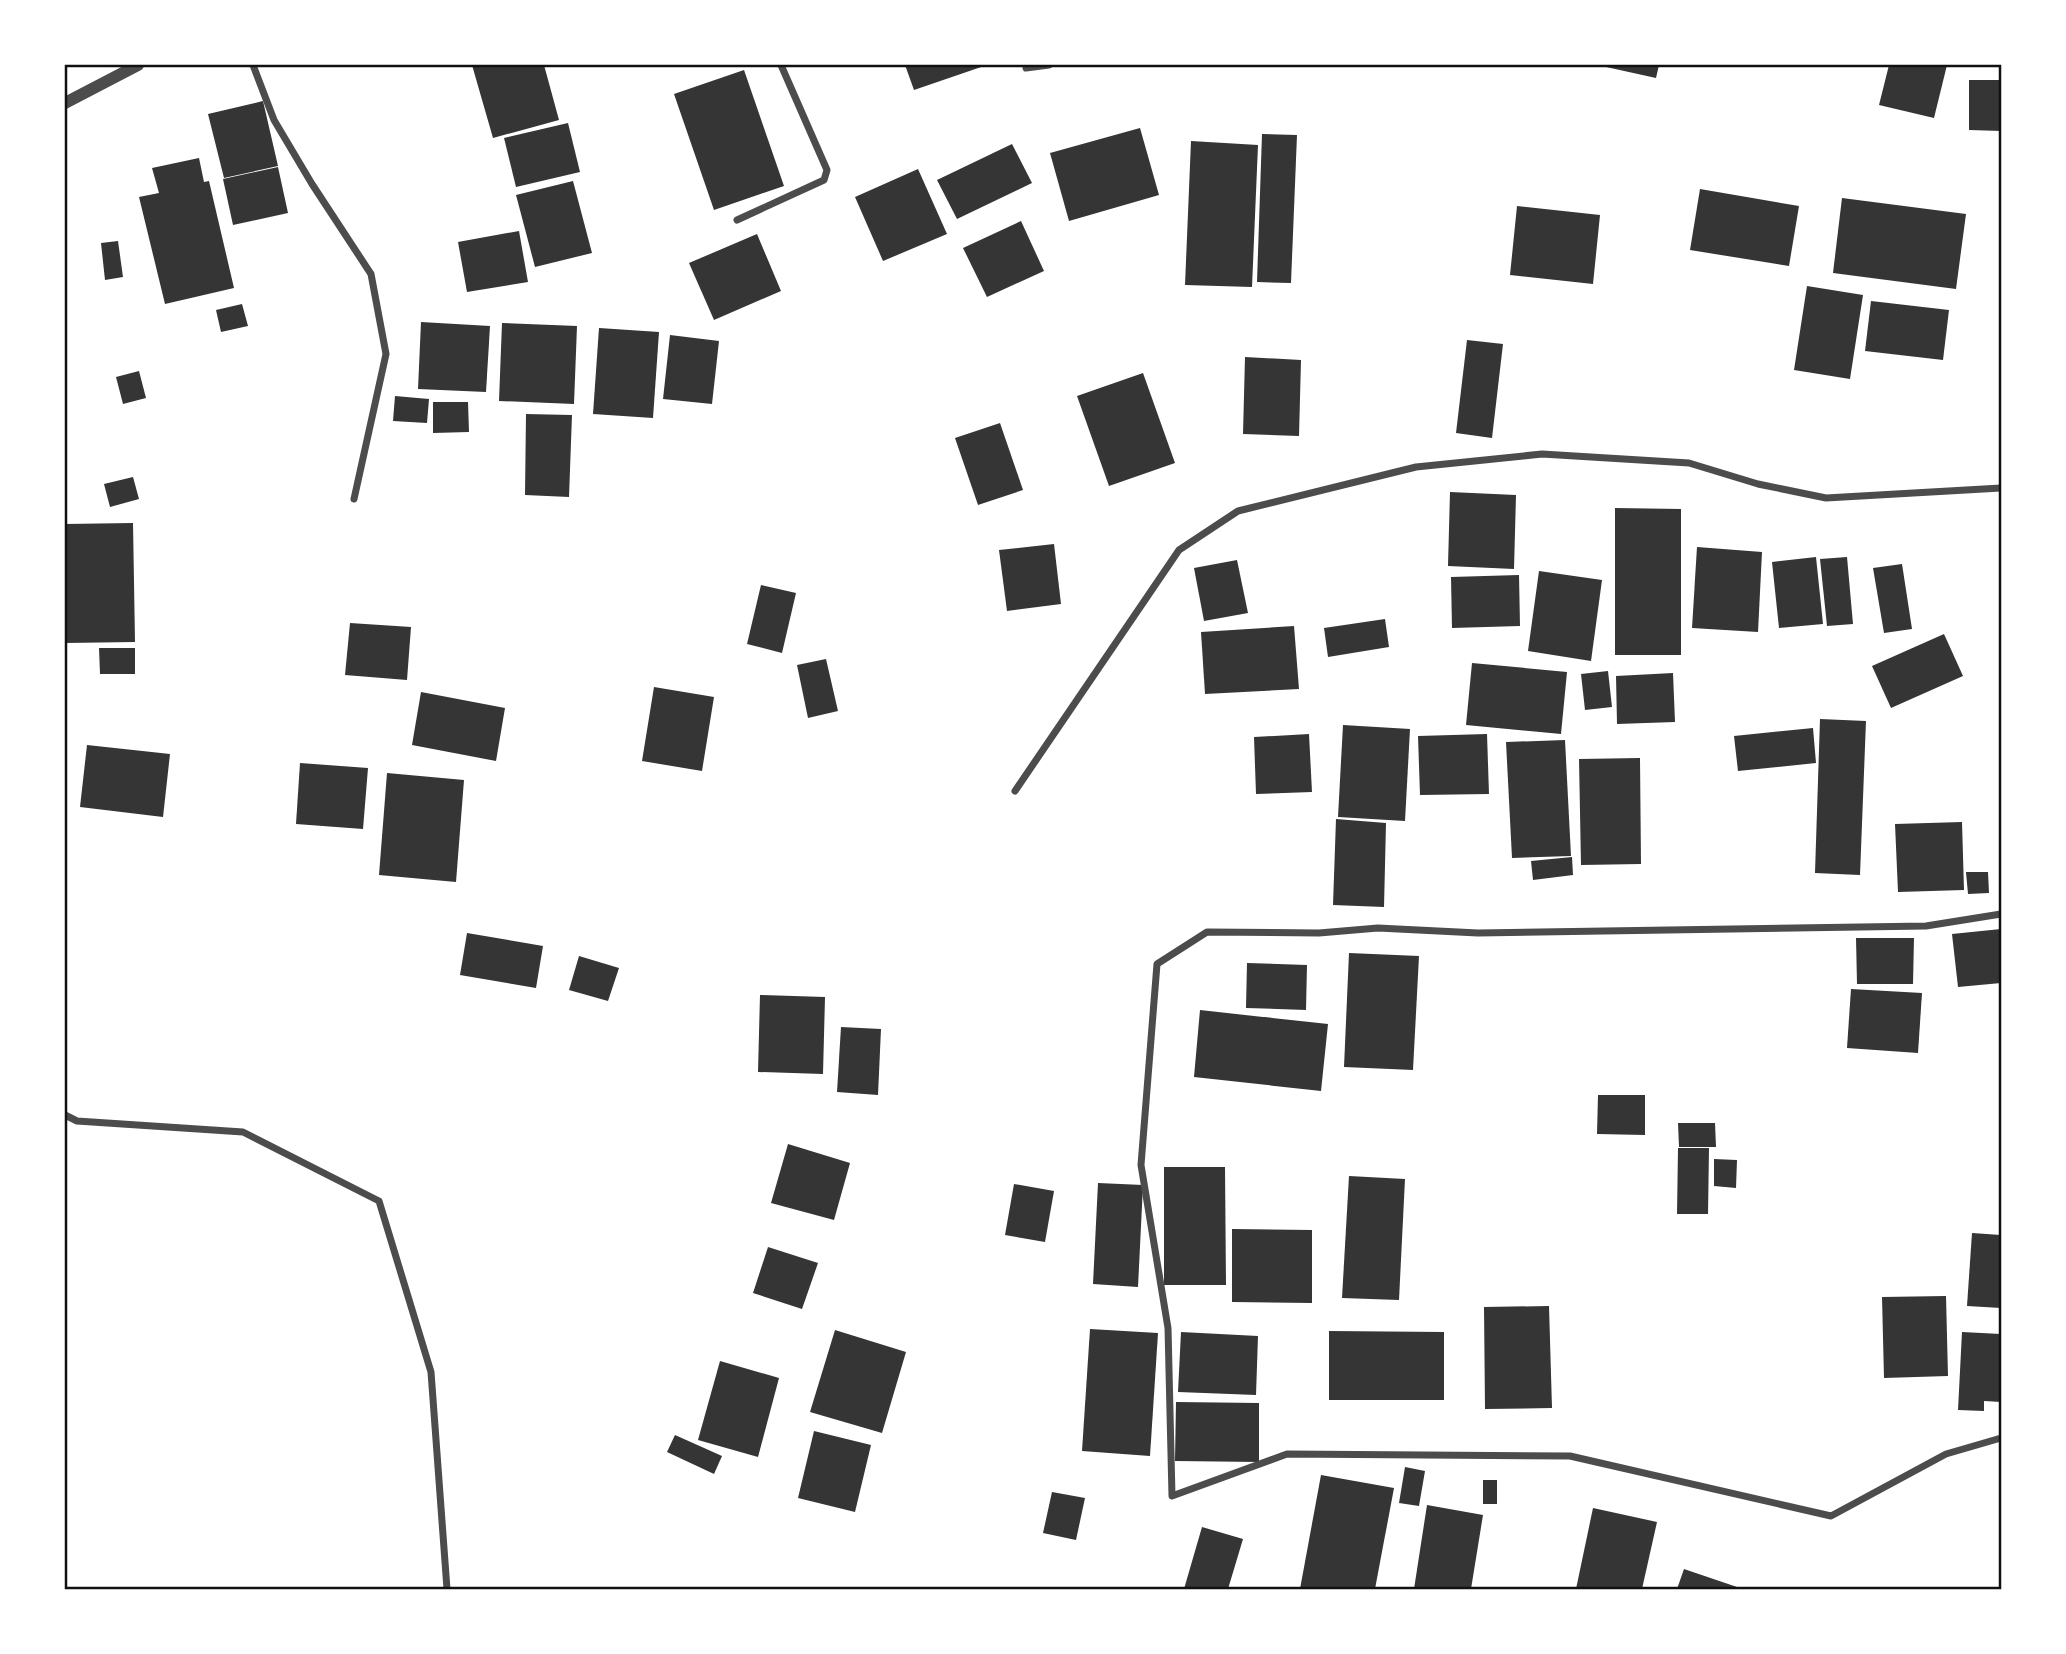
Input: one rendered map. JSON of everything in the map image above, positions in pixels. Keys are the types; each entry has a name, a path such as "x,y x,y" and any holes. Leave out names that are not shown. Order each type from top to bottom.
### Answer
{"street":[{"path":"65,103 138,65"},
{"path":"253,65 274,120 371,274 386,354 354,499"},
{"path":"737,220 824,180 827,176 827,170 780,65"},
{"path":"1026,68 1049,65"},
{"path":"1016,791 1179,550 1238,511 1416,467 1542,454 1689,463 1758,484 1826,498 2001,488"},
{"path":"2001,914 1926,926 1478,933 1378,928 1319,933 1207,932 1157,964 1141,1165 1168,1328 1172,1496 1287,1454 1570,1456 1831,1516 1946,1454 2001,1438"},
{"path":"65,1115 77,1121 243,1132 379,1201 432,1372 447,1589"}],"building":[{"path":"472,65 544,65 559,120 493,138"},
{"path":"905,65 987,65 914,90"},
{"path":"1597,65 1659,65 1656,78"},
{"path":"1889,65 1947,65 1934,118 1879,105"},
{"path":"744,70 784,186 714,210 674,94"},
{"path":"1969,80 2001,80 2001,131 1969,130"},
{"path":"263,101 278,166 224,178 208,114"},
{"path":"568,123 580,172 516,187 504,138"},
{"path":"1140,128 1159,195 1069,221 1050,153"},
{"path":"1262,134 1297,135 1291,283 1257,282"},
{"path":"1191,141 1258,145 1252,287 1185,285"},
{"path":"1012,144 1032,183 957,219 937,180"},
{"path":"199,158 204,182 209,181 234,288 165,304 139,197 159,193 152,168"},
{"path":"278,167 288,213 233,225 223,179"},
{"path":"918,169 947,234 883,261 855,197"},
{"path":"573,181 592,253 535,267 516,195"},
{"path":"1700,189 1799,206 1789,266 1690,250"},
{"path":"1842,198 1966,214 1956,289 1833,273"},
{"path":"1517,206 1600,215 1593,284 1510,275"},
{"path":"1021,221 1044,271 987,297 963,248"},
{"path":"519,231 528,282 467,292 458,242"},
{"path":"757,234 781,291 714,320 689,263"},
{"path":"118,241 123,277 105,280 101,243"},
{"path":"1807,286 1863,295 1850,379 1794,370"},
{"path":"1871,301 1949,310 1943,360 1865,351"},
{"path":"242,304 248,326 221,332 216,310"},
{"path":"421,322 490,326 486,392 418,389"},
{"path":"502,323 577,326 574,404 499,401"},
{"path":"599,328 659,332 653,418 593,414"},
{"path":"670,335 719,341 712,404 663,399"},
{"path":"1467,340 1503,344 1492,438 1456,433"},
{"path":"1245,357 1301,360 1299,436 1243,434"},
{"path":"139,371 146,398 123,404 116,377"},
{"path":"1143,373 1175,463 1109,486 1077,396"},
{"path":"395,396 429,399 427,423 393,421"},
{"path":"433,402 468,402 469,432 433,433"},
{"path":"526,414 572,415 569,497 525,495"},
{"path":"1000,423 1023,490 978,505 955,438"},
{"path":"133,477 139,499 110,507 104,484"},
{"path":"1450,492 1516,495 1514,569 1448,566"},
{"path":"1615,508 1681,509 1681,655 1615,655"},
{"path":"133,523 135,642 66,643 65,524"},
{"path":"1054,544 1061,604 1007,611 999,550"},
{"path":"1697,547 1762,552 1758,632 1692,628"},
{"path":"1816,557 1823,624 1779,628 1772,562"},
{"path":"1847,557 1853,624 1827,626 1820,559"},
{"path":"1237,560 1248,613 1204,621 1194,568"},
{"path":"1902,564 1912,629 1884,633 1873,568"},
{"path":"1539,571 1602,580 1591,661 1528,651"},
{"path":"1519,575 1520,626 1452,628 1451,577"},
{"path":"761,585 796,593 782,653 747,644"},
{"path":"1385,619 1389,647 1328,657 1324,628"},
{"path":"350,623 411,627 407,680 345,675"},
{"path":"1294,626 1299,689 1205,694 1201,632"},
{"path":"1944,634 1963,676 1891,708 1872,666"},
{"path":"99,648 135,648 135,674 100,674"},
{"path":"826,659 838,711 808,718 797,665"},
{"path":"1472,663 1567,672 1561,734 1466,725"},
{"path":"1608,671 1612,707 1585,710 1581,674"},
{"path":"1673,673 1675,722 1617,724 1616,676"},
{"path":"654,687 714,697 702,771 642,761"},
{"path":"421,692 505,708 496,761 412,745"},
{"path":"1820,719 1866,721 1860,875 1815,873"},
{"path":"1343,725 1410,729 1405,821 1338,817"},
{"path":"1813,728 1816,763 1738,771 1734,736"},
{"path":"1309,734 1312,792 1256,794 1254,737"},
{"path":"1487,734 1489,794 1420,795 1418,736"},
{"path":"1565,740 1571,856 1512,858 1506,742"},
{"path":"87,745 170,754 163,817 80,807"},
{"path":"1640,758 1641,864 1581,865 1579,759"},
{"path":"300,763 368,768 363,829 296,824"},
{"path":"387,773 464,780 456,882 379,875"},
{"path":"1336,819 1386,823 1384,907 1333,905"},
{"path":"1962,822 1964,890 1898,892 1895,824"},
{"path":"1572,857 1573,875 1533,880 1531,861"},
{"path":"1966,872 1988,872 1989,893 1968,894"},
{"path":"2001,929 2001,983 1958,987 1952,934"},
{"path":"467,933 543,946 536,988 460,975"},
{"path":"1856,938 1914,938 1913,984 1857,984"},
{"path":"1349,953 1419,956 1413,1070 1344,1067"},
{"path":"579,956 619,968 608,1001 569,990"},
{"path":"1247,963 1307,965 1306,1010 1246,1008"},
{"path":"1851,989 1922,993 1918,1053 1847,1048"},
{"path":"760,995 825,997 823,1074 758,1072"},
{"path":"1200,1010 1328,1024 1321,1091 1194,1077"},
{"path":"841,1027 881,1029 878,1095 837,1092"},
{"path":"1598,1095 1645,1095 1645,1135 1597,1134"},
{"path":"1678,1123 1715,1123 1716,1147 1679,1147"},
{"path":"788,1144 850,1163 834,1220 771,1203"},
{"path":"1678,1148 1709,1148 1708,1214 1677,1214"},
{"path":"1714,1159 1737,1160 1736,1188 1714,1186"},
{"path":"1164,1167 1225,1167 1226,1285 1164,1285"},
{"path":"1349,1176 1405,1179 1399,1300 1342,1298"},
{"path":"1098,1183 1143,1185 1138,1287 1093,1284"},
{"path":"1014,1184 1054,1191 1045,1242 1005,1235"},
{"path":"1232,1229 1312,1230 1312,1303 1232,1302"},
{"path":"1972,1233 2001,1235 2001,1308 1967,1306"},
{"path":"768,1247 818,1263 802,1309 753,1293"},
{"path":"1946,1296 1948,1376 1884,1378 1882,1297"},
{"path":"1549,1306 1552,1408 1485,1409 1484,1307"},
{"path":"1090,1329 1158,1333 1150,1456 1082,1451"},
{"path":"835,1330 906,1352 882,1433 810,1412"},
{"path":"1329,1331 1444,1332 1444,1400 1329,1400"},
{"path":"1181,1332 1258,1336 1256,1395 1178,1392"},
{"path":"1962,1332 2001,1334 2001,1402 1984,1401 1984,1411 1958,1410"},
{"path":"720,1361 779,1378 758,1457 698,1440"},
{"path":"1176,1402 1259,1403 1259,1462 1175,1461"},
{"path":"814,1431 871,1445 855,1512 798,1498"},
{"path":"675,1435 722,1456 714,1474 667,1452"},
{"path":"1405,1467 1425,1471 1419,1506 1399,1503"},
{"path":"1321,1475 1394,1488 1375,1589 1300,1589"},
{"path":"1483,1480 1497,1480 1497,1504 1483,1504"},
{"path":"1052,1492 1085,1498 1076,1540 1043,1533"},
{"path":"1427,1505 1483,1515 1471,1589 1414,1589"},
{"path":"1593,1508 1657,1522 1642,1589 1576,1589"},
{"path":"1202,1527 1243,1539 1228,1589 1184,1589"},
{"path":"1684,1569 1737,1587 1677,1589"}]}
